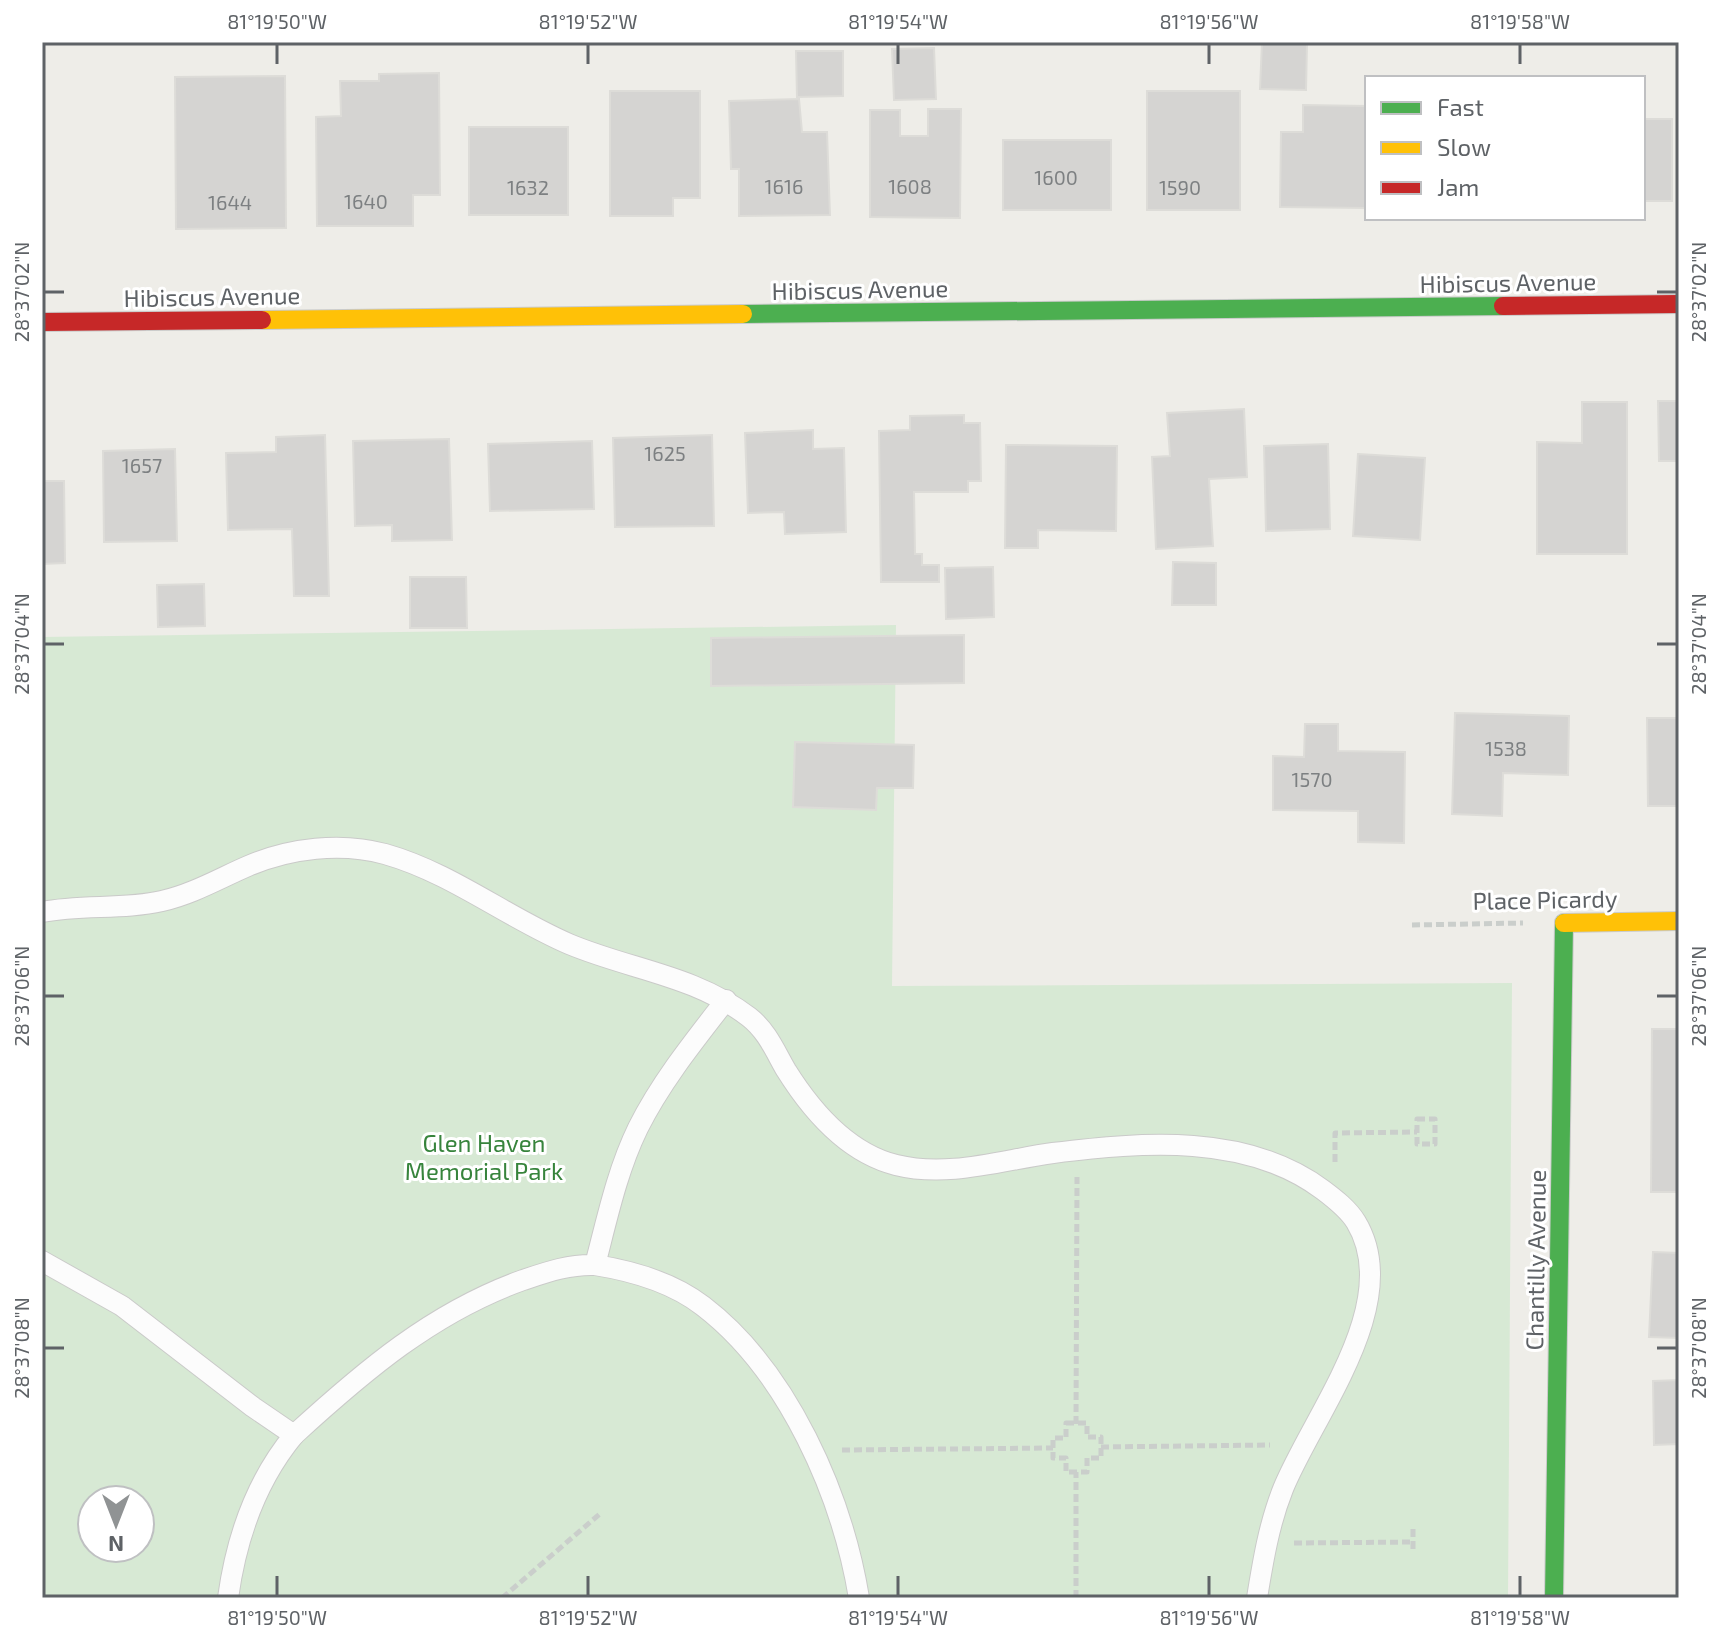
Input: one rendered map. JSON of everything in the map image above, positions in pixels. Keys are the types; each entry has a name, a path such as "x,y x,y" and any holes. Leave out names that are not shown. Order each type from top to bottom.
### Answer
{"street":[{"name":"Hibiscus Avenue","path":"42,322 1679,304"},
{"name":"Place Picardy","path":"1564,923 1679,921"},
{"name":"Chantilly Avenue","path":"1554,1598 1564,923"}],"lane":[{"path":"42,912 158,902 184,895 248,866 289,852 329,849 373,852 433,871 573,946 683,980 726,1000 762,1028 814,1109 848,1140 874,1157 910,1167 962,1169 1077,1151 1162,1146 1237,1151 1284,1165 1335,1199 1354,1219 1362,1234 1369,1266 1368,1297 1349,1360 1303,1445 1277,1505 1257,1598"},
{"path":"595,1265 621,1171 637,1130 676,1065 726,1000"},
{"path":"42,1261 122,1306 294,1435"},
{"path":"228,1598 240,1543 253,1504 269,1470 294,1435 363,1373 438,1320 488,1293 548,1271 584,1264 618,1269 660,1282 703,1306 761,1366 812,1451 839,1513 859,1598"}],"path":[{"name":"Place Picardy","path":"1412,925 1564,923"},
{"path":"1417,1119 1435,1119 1435,1144 1417,1144 1417,1132 1417,1119"},
{"path":"1335,1199 1335,1133 1417,1132"},
{"path":"1076,1424 1077,1151"},
{"path":"1066,1423 1076,1424 1087,1423 1087,1437 1101,1437 1101,1458 1087,1458 1087,1472 1066,1472 1066,1458 1053,1458 1053,1438 1066,1438 1066,1423"},
{"path":"1101,1447 1303,1445"},
{"path":"812,1451 1053,1448"},
{"path":"1076,1472 1076,1598"},
{"path":"502,1598 602,1512"},
{"path":"1413,1529 1413,1553"},
{"path":"1267,1544 1413,1542"}],"green space":[{"name":"Glen Haven Memorial Park","path":"896,625 892,986 1512,983 1508,1598 42,1598 42,637"}],"building":[{"path":"1262,42 1307,44 1306,90 1260,89"},
{"path":"934,48 936,99 894,100 892,49"},
{"path":"796,51 843,51 843,96 797,97"},
{"path":"439,73 440,195 413,195 413,226 317,226 316,117 341,116 340,81 379,81 379,74"},
{"path":"285,76 286,228 176,229 175,77"},
{"path":"610,91 700,91 700,198 673,198 673,216 610,216"},
{"path":"1147,91 1240,91 1240,210 1147,210"},
{"path":"799,99 802,132 827,132 830,215 739,216 739,169 731,169 729,101"},
{"path":"1303,105 1365,106 1365,208 1280,207 1281,132 1303,132"},
{"path":"928,109 961,109 960,218 870,217 870,110 900,110 900,136 928,136"},
{"path":"1645,119 1672,119 1672,201 1645,201"},
{"path":"469,127 568,127 568,215 469,215"},
{"path":"1003,140 1111,140 1111,210 1003,210"},
{"path":"1658,401 1679,401 1679,461 1659,461"},
{"path":"1582,402 1627,402 1627,554 1537,554 1537,442 1582,443"},
{"path":"1244,409 1247,477 1209,479 1213,546 1156,549 1152,457 1170,456 1167,413"},
{"path":"964,415 964,423 980,423 981,481 968,481 968,492 914,492 915,554 922,554 922,565 939,565 939,582 881,582 879,431 910,430 910,416"},
{"path":"813,430 813,449 844,448 846,532 785,534 784,512 748,513 745,433"},
{"path":"325,435 329,596 294,596 292,529 228,530 226,453 276,452 276,437"},
{"path":"712,435 714,526 615,527 613,438"},
{"path":"449,439 452,540 392,541 392,525 355,526 353,441"},
{"path":"592,441 594,509 490,511 488,444"},
{"path":"1328,444 1330,529 1266,531 1264,446"},
{"path":"1006,445 1117,446 1116,531 1038,530 1038,548 1005,548"},
{"path":"175,449 177,541 104,542 103,451"},
{"path":"1358,454 1425,458 1420,540 1353,536"},
{"path":"42,481 64,481 65,563 42,564"},
{"path":"1173,562 1216,563 1216,605 1172,605"},
{"path":"993,567 994,617 946,619 945,568"},
{"path":"410,577 466,577 467,628 410,628"},
{"path":"204,584 205,626 158,627 157,585"},
{"path":"964,635 964,683 711,686 711,638"},
{"path":"1455,713 1569,716 1568,775 1503,773 1502,816 1452,814"},
{"path":"1647,718 1679,718 1679,806 1648,806"},
{"path":"1305,724 1338,724 1338,751 1405,752 1404,843 1358,842 1358,811 1273,810 1273,756 1304,757"},
{"path":"795,742 914,745 913,788 877,788 876,810 793,807"},
{"path":"1652,1029 1679,1029 1679,1192 1651,1192"},
{"path":"1653,1252 1679,1253 1679,1338 1649,1337"},
{"path":"1679,1380 1679,1444 1654,1445 1653,1381"}],"traffic: fast":[{"path":"743,314 1503,306"},
{"path":"1554,1598 1564,923"}],"traffic: slow":[{"path":"262,320 743,314"},
{"path":"1564,923 1679,921"}],"traffic: jam":[{"path":"1503,306 1679,304"},
{"path":"42,322 262,320"}]}
